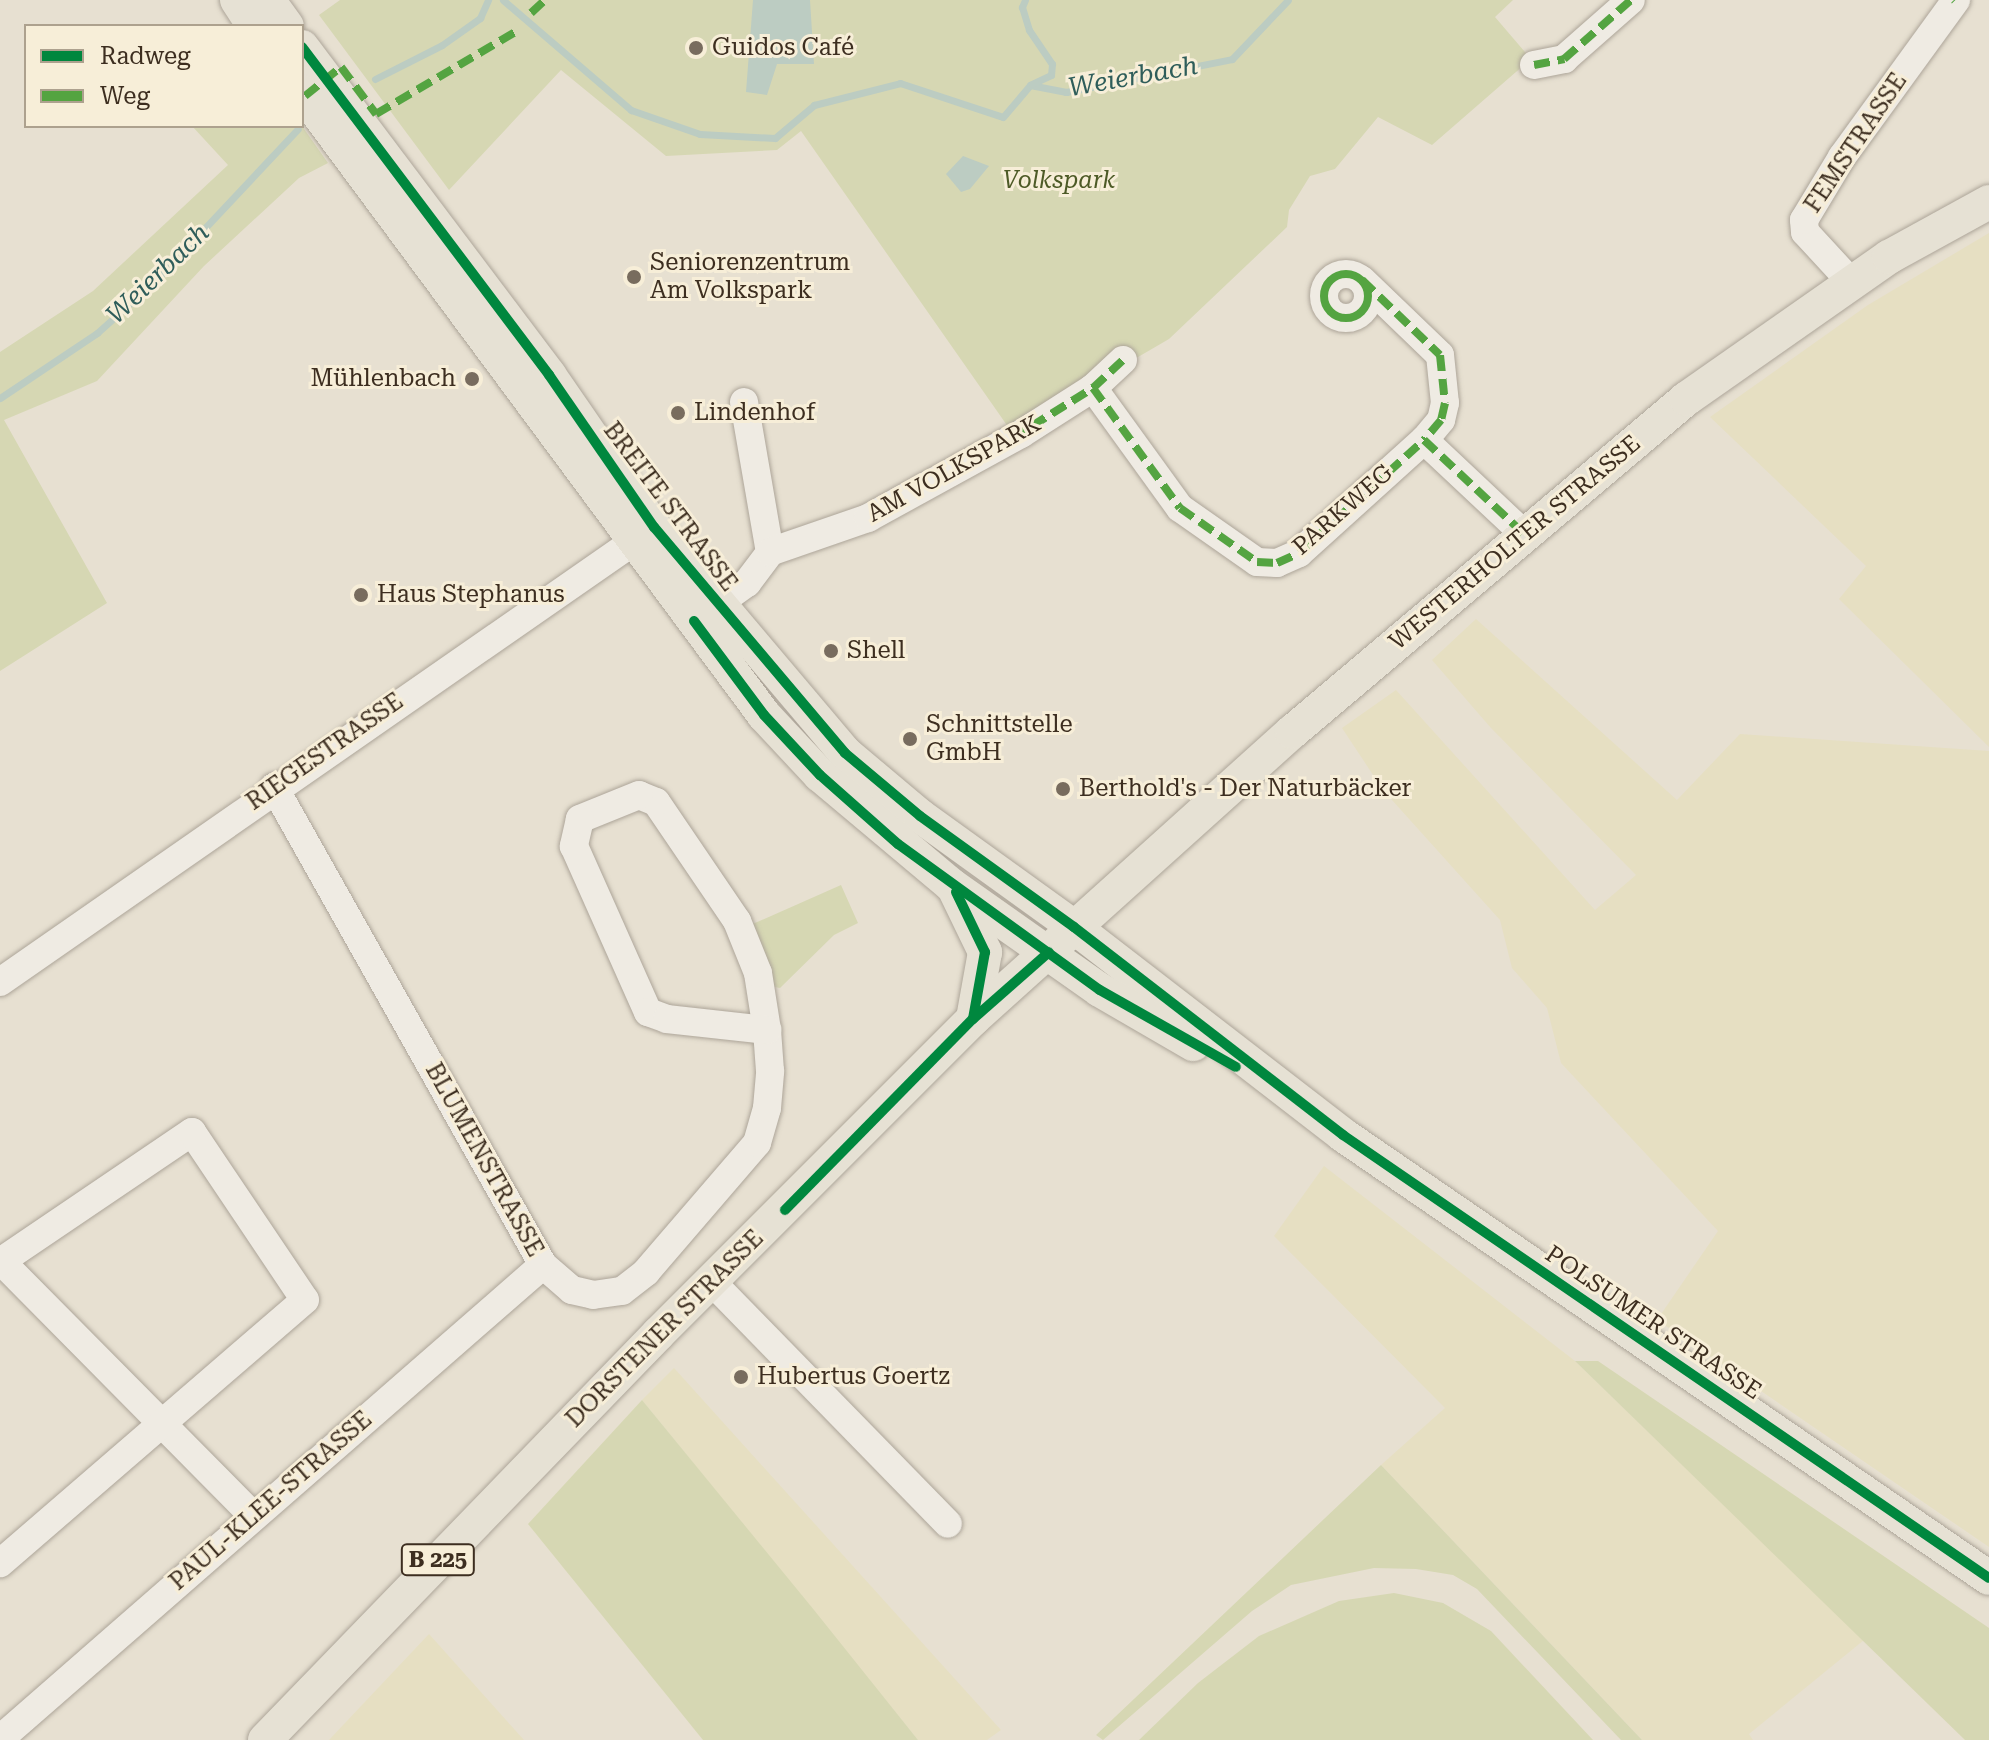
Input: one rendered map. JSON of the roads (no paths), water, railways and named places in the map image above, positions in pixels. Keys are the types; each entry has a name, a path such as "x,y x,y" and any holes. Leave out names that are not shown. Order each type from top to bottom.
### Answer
{"main road":[{"path":"237,0 253,24"},
{"path":"268,0 286,24"},
{"name":"BREITE STRASSE","path":"304,50 549,375 645,534"},
{"name":"BREITE STRASSE","path":"304,95 706,613 845,753 920,816 1074,927"},
{"name":"WESTERHOLTER STRASSE","path":"1074,927 1523,533 1686,399 1852,283 1989,202"},
{"name":"BREITE STRASSE","path":"706,613 764,715 820,775 951,885 1049,952"},
{"path":"951,885 976,925 985,952 973,1019"},
{"name":"DORSTENER STRASSE","path":"265,1740 711,1281 973,1019 1074,927"},
{"name":"POLSUMER STRASSE","path":"1074,927 1295,1100 1989,1578"},
{"name":"POLSUMER STRASSE","path":"1049,952 1137,1013 1295,1100"}],"street":[{"path":"1534,65 1564,59 1631,0"},
{"name":"FEMSTRASSE","path":"1852,283 1805,232 1804,220 1842,157 1955,0"},
{"name":"PARKWEG","path":"1093,388 1180,508 1257,562 1277,563 1299,553 1424,440 1441,420 1445,403 1440,355 1362,280"},
{"name":"AM VOLKSPARK","path":"770,552 868,518 1093,388 1123,360"},
{"path":"706,613 747,583 770,552 744,402"},
{"path":"1424,440 1523,533"},
{"name":"RIEGESTRASSE","path":"0,982 274,787 645,534"},
{"name":"BLUMENSTRASSE","path":"274,787 543,1265 572,1290 593,1295 622,1291 646,1272 757,1143 767,1108 767,1030 758,973 737,921 656,802 639,795 580,819 574,846 648,1012 667,1019 767,1030"},
{"path":"0,1563 158,1424 305,1300 192,1132 0,1261 158,1424 254,1517"},
{"name":"PAUL-KLEE-STRASSE","path":"0,1739 543,1265"},
{"path":"711,1281 948,1524"}],"waterway":[{"name":"Weierbach","path":"375,79 442,45 480,18 488,0"},
{"name":"Weierbach","path":"503,0 631,110 700,134 775,138 814,105 900,83 1003,117 1030,85 1066,92 1232,59 1288,0"},
{"path":"1025,0 1022,7 1029,30 1052,64 1051,75 1032,84"},
{"name":"Weierbach","path":"0,398 97,333 156,280 298,129"}],"place":[{"name":"Guidos Café","path":"696,48"},
{"name":"Seniorenzentrum Am Volkspark","path":"634,277"},
{"name":"Mühlenbach","path":"472,379"},
{"name":"Lindenhof","path":"678,413"},
{"name":"Haus Stephanus","path":"361,595"},
{"name":"Shell","path":"831,651"},
{"name":"Schnittstelle GmbH","path":"910,739"},
{"name":"Berthold's - Der Naturbäcker","path":"1063,789"},
{"name":"Hubertus Goertz","path":"741,1377"}],"park label":[{"name":"Volkspark","path":"1059,181"}]}
